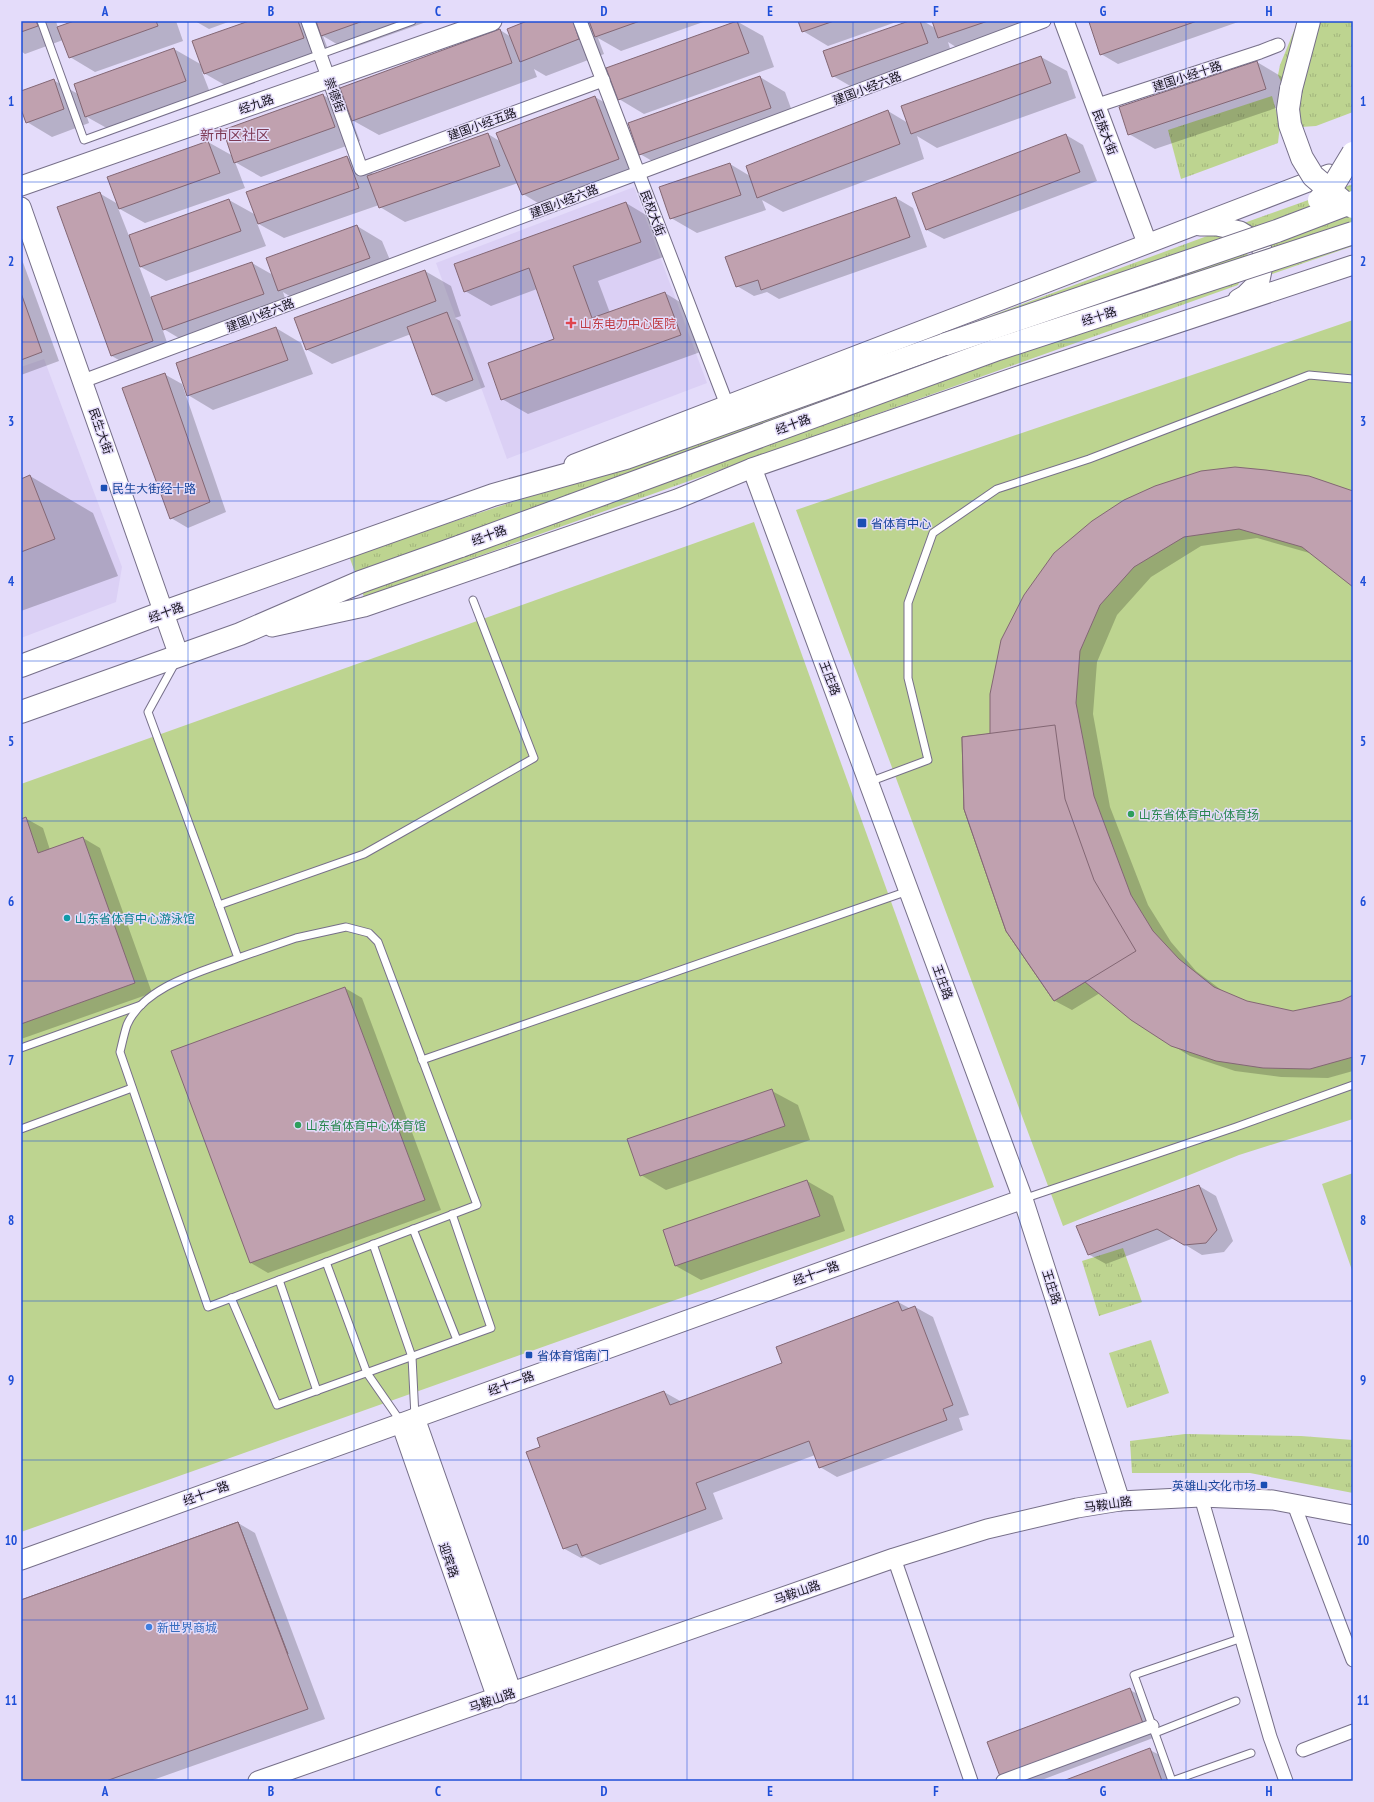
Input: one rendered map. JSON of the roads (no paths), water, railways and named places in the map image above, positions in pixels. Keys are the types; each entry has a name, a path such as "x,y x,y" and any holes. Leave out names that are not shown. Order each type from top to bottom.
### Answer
{"highway":[{"path":"1309,21 1291,88 1288,109 1290,125 1302,158 1313,176 1346,204 1353,207"},
{"path":"1277,231 1310,210 1336,181 1353,153"},
{"name":"经十路","path":"21,666 164,612 493,495 626,458 946,344 1277,231 1353,202"},
{"name":"经十路","path":"21,712 240,634 360,582 998,349 1353,233"}],"main road":[{"name":"经九路","path":"21,186 492,21"},
{"name":"民族大街","path":"1064,21 1148,243"},
{"name":"经十路","path":"493,495 1353,165"},
{"name":"民生大街","path":"21,207 179,656"},
{"path":"1193,226 1217,226 1240,231 1258,242 1265,256 1260,280 1245,295 1223,308"},
{"name":"经十路","path":"240,634 364,607 677,499 752,468 1017,377 1353,265"},
{"name":"王庄路","path":"752,468 910,890 1023,1199 1120,1501"},
{"name":"经十一路","path":"21,1560 1023,1199"},
{"name":"迎宾路","path":"408,1420 505,1695"},
{"name":"马鞍山路","path":"258,1781 894,1558 987,1529 1077,1508 1120,1501 1201,1497 1293,1502 1353,1515"}],"street":[{"name":"崇德街","path":"308,21 361,169"},
{"name":"民权大街","path":"580,21 727,405"},
{"name":"建国小经六路","path":"83,381 1044,21"},
{"name":"建国小经十路","path":"1095,106 1253,55 1278,45"},
{"name":"建国小经五路","path":"361,169 603,80"},
{"path":"1201,1497 1270,1737 1286,1781"},
{"path":"1293,1502 1353,1660"},
{"path":"894,1558 971,1781"},
{"path":"1003,1781 1154,1730"},
{"path":"1303,1750 1353,1731"}],"lane":[{"path":"41,21 84,140 412,21"},
{"path":"869,782 928,760 908,678 908,602 933,533 997,489 1089,459 1309,375 1353,379"},
{"path":"219,905 364,854 534,758 473,600"},
{"path":"179,656 148,712 238,958"},
{"path":"422,1060 910,890"},
{"path":"21,1048 141,1005 166,986 238,958 296,938 346,927 370,933 378,942 477,1205 208,1307 120,1052 127,1025 141,1005"},
{"path":"1023,1199 1236,1127 1353,1085"},
{"path":"21,1129 132,1088"},
{"path":"231,1298 277,1405 492,1328 452,1214"},
{"path":"413,1229 457,1340"},
{"path":"373,1244 412,1357 408,1420"},
{"path":"326,1262 367,1373 408,1420"},
{"path":"279,1280 317,1391"},
{"path":"1242,1638 1134,1675 1172,1781 1251,1753"},
{"path":"1154,1730 1236,1701"}],"place":[{"name":"山东电力中心医院","path":"571,323"},
{"name":"民生大街经十路","path":"104,488"},
{"name":"省体育中心","path":"862,523"},
{"name":"山东省体育中心体育场","path":"1131,814"},
{"name":"山东省体育中心游泳馆","path":"67,918"},
{"name":"山东省体育中心体育馆","path":"298,1125"},
{"name":"省体育馆南门","path":"529,1355"},
{"name":"英雄山文化市场","path":"1264,1485"},
{"name":"新世界商城","path":"149,1627"}],"district":[{"name":"新市区社区","path":"235,135"}]}
